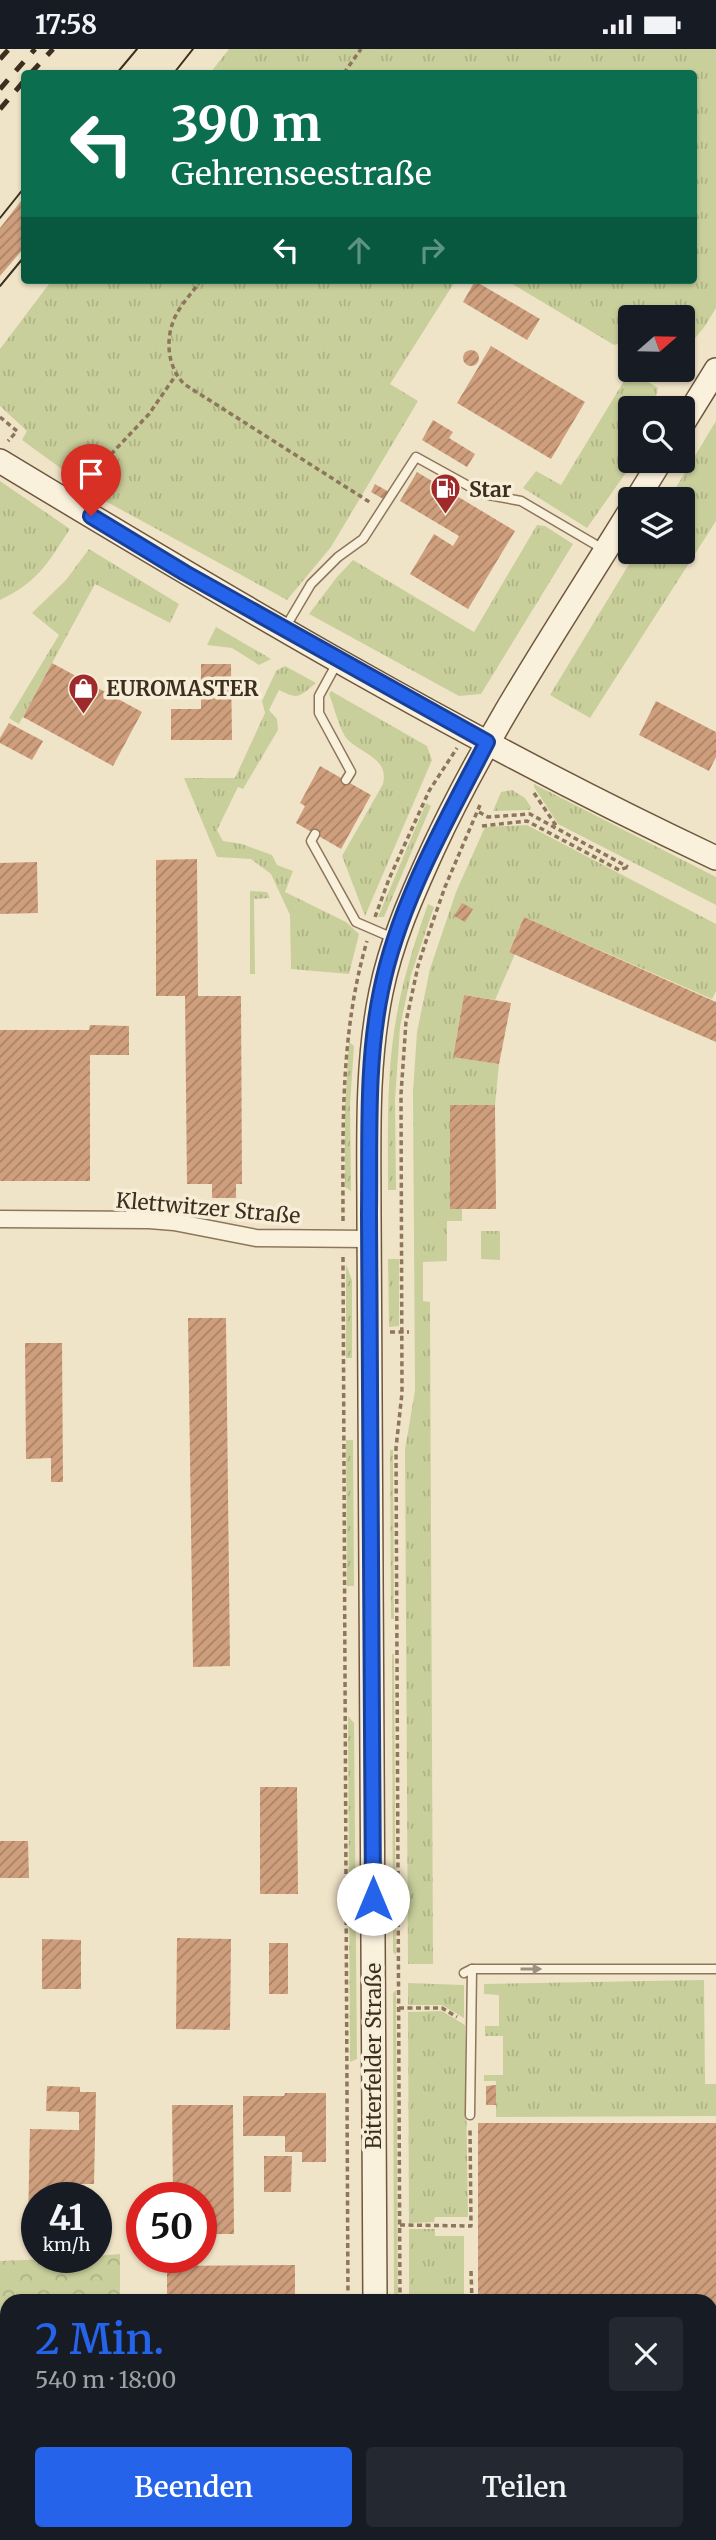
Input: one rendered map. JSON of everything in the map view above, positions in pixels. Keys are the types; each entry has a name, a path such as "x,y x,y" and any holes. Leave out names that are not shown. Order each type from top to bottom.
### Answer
{"main road":[{"path":"695,419 716,370"},
{"path":"4,451 185,573 487,742 716,858"},
{"path":"648,487 661,473"},
{"name":"Bitterfelder Straße","path":"375,2294 369,1239 372,1059 381,989 414,889 454,804 487,742 618,531"}],"street":[{"name":"Klettwitzer Straße","path":"0,1219 149,1220 174,1222 256,1238 369,1239"}],"lane":[{"path":"284,629 311,584 338,557 363,540 416,457 483,493 521,501 606,551"},
{"path":"339,660 319,696 319,713 351,772 346,780"},
{"path":"315,834 312,841 356,922 396,939"},
{"path":"470,2115 471,2026 468,1971 716,1969"}],"path":[{"path":"346,70 361,49"},
{"path":"198,284 175,317 168,348 176,375 184,384 382,509"},
{"path":"85,493 98,468 149,414 176,375"},
{"path":"0,417 16,431 4,451"},
{"path":"529,786 558,829"},
{"path":"400,2294 396,1448 402,1393 401,1094 406,1022 418,966 445,887 479,811 488,817 530,814 628,867 619,870 527,821 482,826"},
{"path":"343,1258 340,1431 348,2294"},
{"path":"389,1332 409,1332"},
{"path":"340,1431 352,1431"},
{"path":"399,2008 442,2008 471,2026"},
{"path":"400,2225 471,2226 470,2115"},
{"path":"471,2271 471,2294"}],"green space":[{"path":"229,49 716,49 716,308 695,338 695,305 618,305 618,344 614,345 513,284 697,284 697,70 212,70"},
{"path":"49,284 453,284 390,384 418,401 331,547 287,600 107,502 22,440 27,431 0,406 0,349"},
{"path":"623,382 648,382 658,388 656,396 618,396 618,473 626,473 587,528 523,488 536,471 561,485"},
{"path":"716,421 716,521 695,554 695,487 676,487 685,473 695,473 695,456"},
{"path":"0,481 70,529 41,570 24,586 0,600"},
{"path":"537,525 545,526 573,544 481,694 459,696 309,614 353,560 474,632"},
{"path":"89,549 179,604 170,623 95,584 19,724 9,718 59,635 32,613 66,580"},
{"path":"629,564 688,564 590,718 550,695"},
{"path":"216,627 271,659 259,665 232,648 207,645"},
{"path":"285,666 316,683 295,696 279,690 269,710 277,719 278,730 243,789 238,787 217,830 223,841 242,844 272,855 277,865 293,871 285,892 346,922 359,934 349,974 291,969 290,915 271,874 251,859 217,857 184,778 235,778 265,713 262,701 276,671"},
{"path":"331,691 427,746 432,760 365,916 342,856 383,784 384,775 373,757 345,736 329,694"},
{"path":"534,784 716,877 716,905 558,824"},
{"path":"512,790 525,798 530,810 493,811 501,792"},
{"path":"426,803 431,806 384,917 378,917"},
{"path":"527,825 716,924 716,991 712,999 524,917 509,951 515,954 495,1000 464,995 453,1056 499,1064 495,1105 450,1209 462,1209 462,1221 447,1221 447,1261 423,1262 423,1301 430,1302 433,1964 408,1964 405,1449 415,1391 413,1092 417,1032 430,969 456,892 485,827"},
{"path":"250,891 267,892 270,898 254,899 255,974 250,974"},
{"path":"428,904 434,907 411,975 400,1027 395,1100 396,1190 388,1190 388,1099 394,1031 407,968"},
{"path":"349,1042 354,1046 350,1105 351,1191 345,1187 345,1110"},
{"path":"481,1231 500,1231 500,1260 481,1259"},
{"path":"388,1259 399,1259 399,1326 389,1327"},
{"path":"346,1264 352,1280 352,1358 346,1358"},
{"path":"346,1440 353,1440 354,1586 347,1586"},
{"path":"390,1450 393,1450 394,1619 391,1619"},
{"path":"394,1654 396,1955 393,1952"},
{"path":"348,1716 354,1723 357,2059 350,2062"},
{"path":"704,1980 705,2084 716,2084 716,2116 496,2117 496,2081 484,2081 484,2075 503,2075 503,2036 485,2036 485,2026 499,2026 499,1995 484,1994 484,1984"},
{"path":"408,1983 464,1985 464,2018 442,2005 408,2005"},
{"path":"396,1990 398,2294 394,2294 393,1993"},
{"path":"442,2011 465,2025 468,2217 435,2217 434,2222 409,2223 408,2012"},
{"path":"409,2229 435,2229 435,2236 464,2236 464,2294 409,2294"},
{"path":"120,2254 120,2294 0,2294 0,2261 21,2260 21,2273 112,2273 112,2255"}],"building":[{"path":"21,201 21,252 0,276 0,228"},
{"path":"473,284 480,284 540,319 527,340 463,302"},
{"path":"491,346 585,402 551,459 457,403"},
{"path":"471,350 477,352 477,364 471,366 465,364 463,358 465,352"},
{"path":"433,420 453,432 449,438 475,454 467,467 422,440"},
{"path":"417,472 515,531 468,609 410,574 434,534 453,546 459,536 400,501"},
{"path":"375,484 389,492 385,500 371,492"},
{"name":"EUROMASTER","path":"52,663 142,712 113,766 23,717"},
{"path":"201,664 231,664 232,740 171,740 171,709 201,709"},
{"path":"656,701 716,732 716,757 709,771 639,735"},
{"path":"9,723 43,741 32,760 0,743"},
{"path":"320,766 371,795 341,849 296,823 305,806 300,803"},
{"path":"197,859 198,996 241,996 242,1184 236,1184 236,1198 212,1198 212,1184 187,1184 185,996 156,996 156,860"},
{"path":"37,862 38,913 0,914 0,863"},
{"path":"462,903 473,909 465,922 454,916"},
{"path":"524,917 716,1002 716,1042 509,952"},
{"path":"464,995 511,1003 499,1064 453,1057"},
{"path":"90,1025 129,1026 129,1055 90,1055 90,1181 0,1181 0,1030 89,1030"},
{"path":"450,1105 495,1105 496,1209 450,1209"},
{"path":"188,1318 226,1318 230,1666 193,1667"},
{"path":"25,1343 62,1343 63,1482 51,1482 51,1458 26,1459"},
{"path":"260,1787 297,1787 298,1894 260,1894"},
{"path":"0,1841 28,1841 29,1878 0,1878"},
{"path":"177,1938 231,1939 230,2030 176,2029"},
{"path":"42,1939 81,1940 81,1989 42,1989"},
{"path":"269,1943 288,1943 288,1994 269,1994"},
{"path":"496,2085 496,2105 486,2105 486,2086"},
{"path":"47,2086 80,2087 80,2092 96,2092 94,2182 29,2182 30,2129 79,2130 79,2112 46,2111"},
{"path":"285,2093 326,2093 326,2162 302,2162 302,2152 285,2152 285,2136 243,2136 243,2096 284,2096"},
{"path":"172,2105 233,2105 234,2234 217,2234 217,2182 173,2182"},
{"path":"478,2123 716,2123 716,2294 478,2294"},
{"path":"264,2156 292,2156 291,2192 264,2192"},
{"path":"295,2265 295,2294 167,2294 167,2273 217,2273 217,2266"}],"tram line":[{"path":"120,70 137,49"},
{"path":"176,70 193,49"},
{"path":"0,218 21,192"},
{"path":"0,286 21,261"}],"railway":[{"path":"0,59 9,49"},
{"path":"0,89 35,49"},
{"path":"34,70 53,49"},
{"path":"0,109 21,84"}],"place":[{"name":"Star","path":"446,516"},
{"name":"EUROMASTER","path":"83,715"}],"route":[{"path":"91,516 185,573 487,742 454,804 404,914 381,989 374,1033 369,1104 373,1899"}]}
